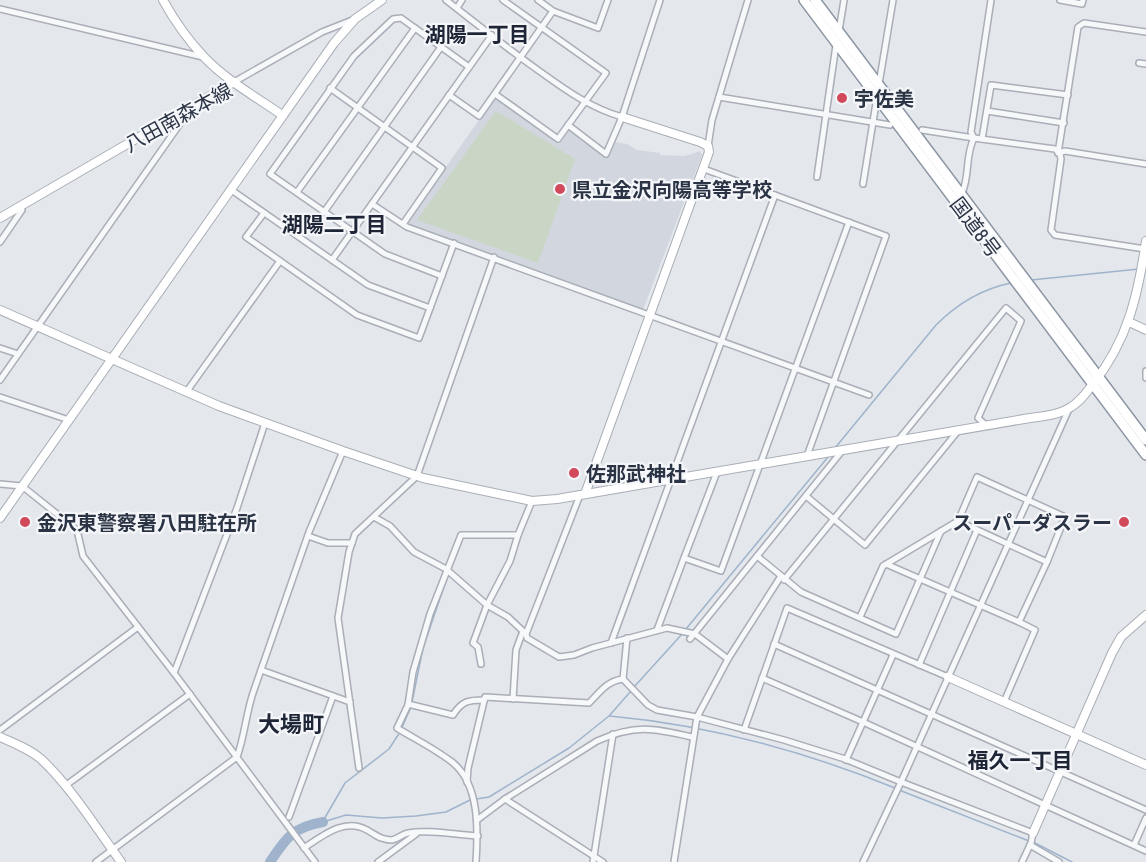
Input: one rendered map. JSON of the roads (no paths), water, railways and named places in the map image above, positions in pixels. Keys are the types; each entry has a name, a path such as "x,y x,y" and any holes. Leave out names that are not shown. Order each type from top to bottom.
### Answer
{"highway":[{"name":"国道8号","path":"804,0 1015,272"},
{"name":"国道8号","path":"815,0 962,193 1027,289 1096,380 1146,440"},
{"name":"国道8号","path":"1096,380 1146,456"}],"street":[{"path":"163,0 174,19 204,57 234,82 328,29 355,19"},
{"path":"0,518 334,43 355,19 382,0"},
{"path":"446,0 520,58 584,102 602,111 708,146"},
{"path":"457,8 462,0"},
{"path":"495,94 558,139 606,73 503,0"},
{"path":"538,0 553,10 598,28 608,0"},
{"path":"568,125 606,154 622,117 660,0"},
{"path":"513,699 516,650 583,495 704,169 709,152 712,120 748,0"},
{"path":"839,31 844,0"},
{"path":"879,84 893,0"},
{"path":"974,138 971,132 991,0"},
{"path":"1060,0 1082,3 1083,0"},
{"path":"0,9 204,57"},
{"path":"449,95 479,116 553,10"},
{"path":"442,276 385,254 270,174 354,56 393,19 401,18 469,67"},
{"path":"1058,153 1078,27 1084,23 1146,32"},
{"path":"297,192 414,28"},
{"path":"332,261 492,35"},
{"path":"818,177 837,44"},
{"path":"324,212 441,47"},
{"path":"1138,63 1146,64"},
{"name":"八田南森本線","path":"0,218 234,82 282,115"},
{"path":"982,139 991,85 1068,95"},
{"path":"330,88 442,168 403,224"},
{"path":"719,97 890,125"},
{"path":"863,184 877,97"},
{"path":"0,380 191,107"},
{"path":"987,111 1064,123"},
{"path":"0,310 187,392 265,423 417,476 532,501 583,495 958,431 1069,409 1080,401 1096,380 1116,350 1130,322 1145,245 1055,235 1051,230 1061,159 1055,149 922,130"},
{"path":"962,193 966,184 971,144 974,138"},
{"path":"1058,153 1065,151 1146,164"},
{"path":"704,169 886,236 807,456"},
{"path":"230,189 368,285 430,308"},
{"path":"611,643 775,195"},
{"path":"372,204 403,224 869,395"},
{"path":"0,242 22,210 20,207"},
{"path":"264,213 246,237 357,315 419,338 454,243"},
{"path":"684,558 721,571 849,222"},
{"path":"359,768 338,618 352,543 355,534 417,476 494,257"},
{"path":"187,392 280,261"},
{"path":"674,862 696,718 728,659 782,578 833,520 1006,308 1021,321 978,418 987,426"},
{"path":"1130,322 1146,330"},
{"path":"0,348 18,354"},
{"path":"1146,371 1146,378"},
{"path":"0,397 69,420"},
{"path":"863,862 901,783 1069,409"},
{"path":"174,673 237,508 265,423"},
{"path":"806,496 865,545 958,431"},
{"path":"96,862 237,757 244,737 247,709 308,536 343,451"},
{"path":"692,635 841,451"},
{"path":"657,630 717,472"},
{"path":"860,617 883,566 957,521 977,477 1065,517 1019,622"},
{"path":"0,484 22,486 77,530 83,556 287,820 315,862"},
{"path":"481,664 478,647 473,643 487,605 501,581 532,501"},
{"path":"374,517 390,526 414,552 446,569 487,605 508,616 525,632 527,638 560,657 574,655 657,630 674,630 692,635 728,659"},
{"path":"957,521 1047,562"},
{"path":"919,665 977,530"},
{"path":"757,556 801,592 896,634 941,531"},
{"path":"468,783 454,764 397,728 410,704 413,672 430,614 461,535 518,535"},
{"path":"308,536 328,543 352,543"},
{"path":"886,564 1035,630 1005,702"},
{"path":"744,730 787,608 1146,765"},
{"path":"1022,862 1032,834 1112,653 1121,637 1146,615"},
{"path":"0,730 138,627"},
{"path":"624,680 627,638"},
{"path":"774,644 1146,810"},
{"path":"846,760 893,654"},
{"path":"261,670 350,702"},
{"path":"762,678 1146,851"},
{"path":"410,704 453,715 459,704 466,700 484,700 485,697 589,703 601,689 618,679 624,680 641,698 657,710 784,740 846,760 1032,834"},
{"path":"65,786 190,694"},
{"path":"287,820 333,696"},
{"path":"476,862 477,817 468,783 468,768 484,700"},
{"path":"477,817 597,741 613,734 627,729 643,728 692,735"},
{"path":"593,859 613,734"},
{"path":"0,737 40,759 65,786 121,862"},
{"path":"505,798 593,859 603,862"},
{"path":"1134,845 1146,818"},
{"path":"304,847 332,830 355,825 381,839 395,840 406,833 478,836"},
{"path":"378,862 417,833"},
{"path":"1030,844 1059,862"}],"waterway":[{"path":"1031,280 1139,269"},
{"path":"835,448 944,317 980,293 1011,283"},
{"path":"686,629 828,457"},
{"path":"412,702 423,648 448,575"},
{"path":"634,687 683,633"},
{"path":"323,822 346,815 382,818 446,812 470,800 489,797 569,748 609,716 631,691"},
{"path":"323,821 345,783 389,749 400,732 411,707"},
{"path":"610,716 683,726 791,751 895,788"},
{"path":"899,790 1029,841"},
{"path":"270,862 291,835 304,827 323,822"},
{"path":"1033,842 1072,862"}],"place":[{"name":"宇佐美","path":"842,98"},
{"name":"県立金沢向陽高等学校","path":"560,189"},
{"name":"佐那武神社","path":"574,473"},
{"name":"金沢東警察署八田駐在所","path":"25,522"},
{"name":"スーパーダスラー","path":"1124,522"}],"district":[{"name":"湖陽一丁目","path":"477,34"},
{"name":"湖陽二丁目","path":"334,224"},
{"name":"大場町","path":"291,724"},
{"name":"福久一丁目","path":"1020,760"}]}
